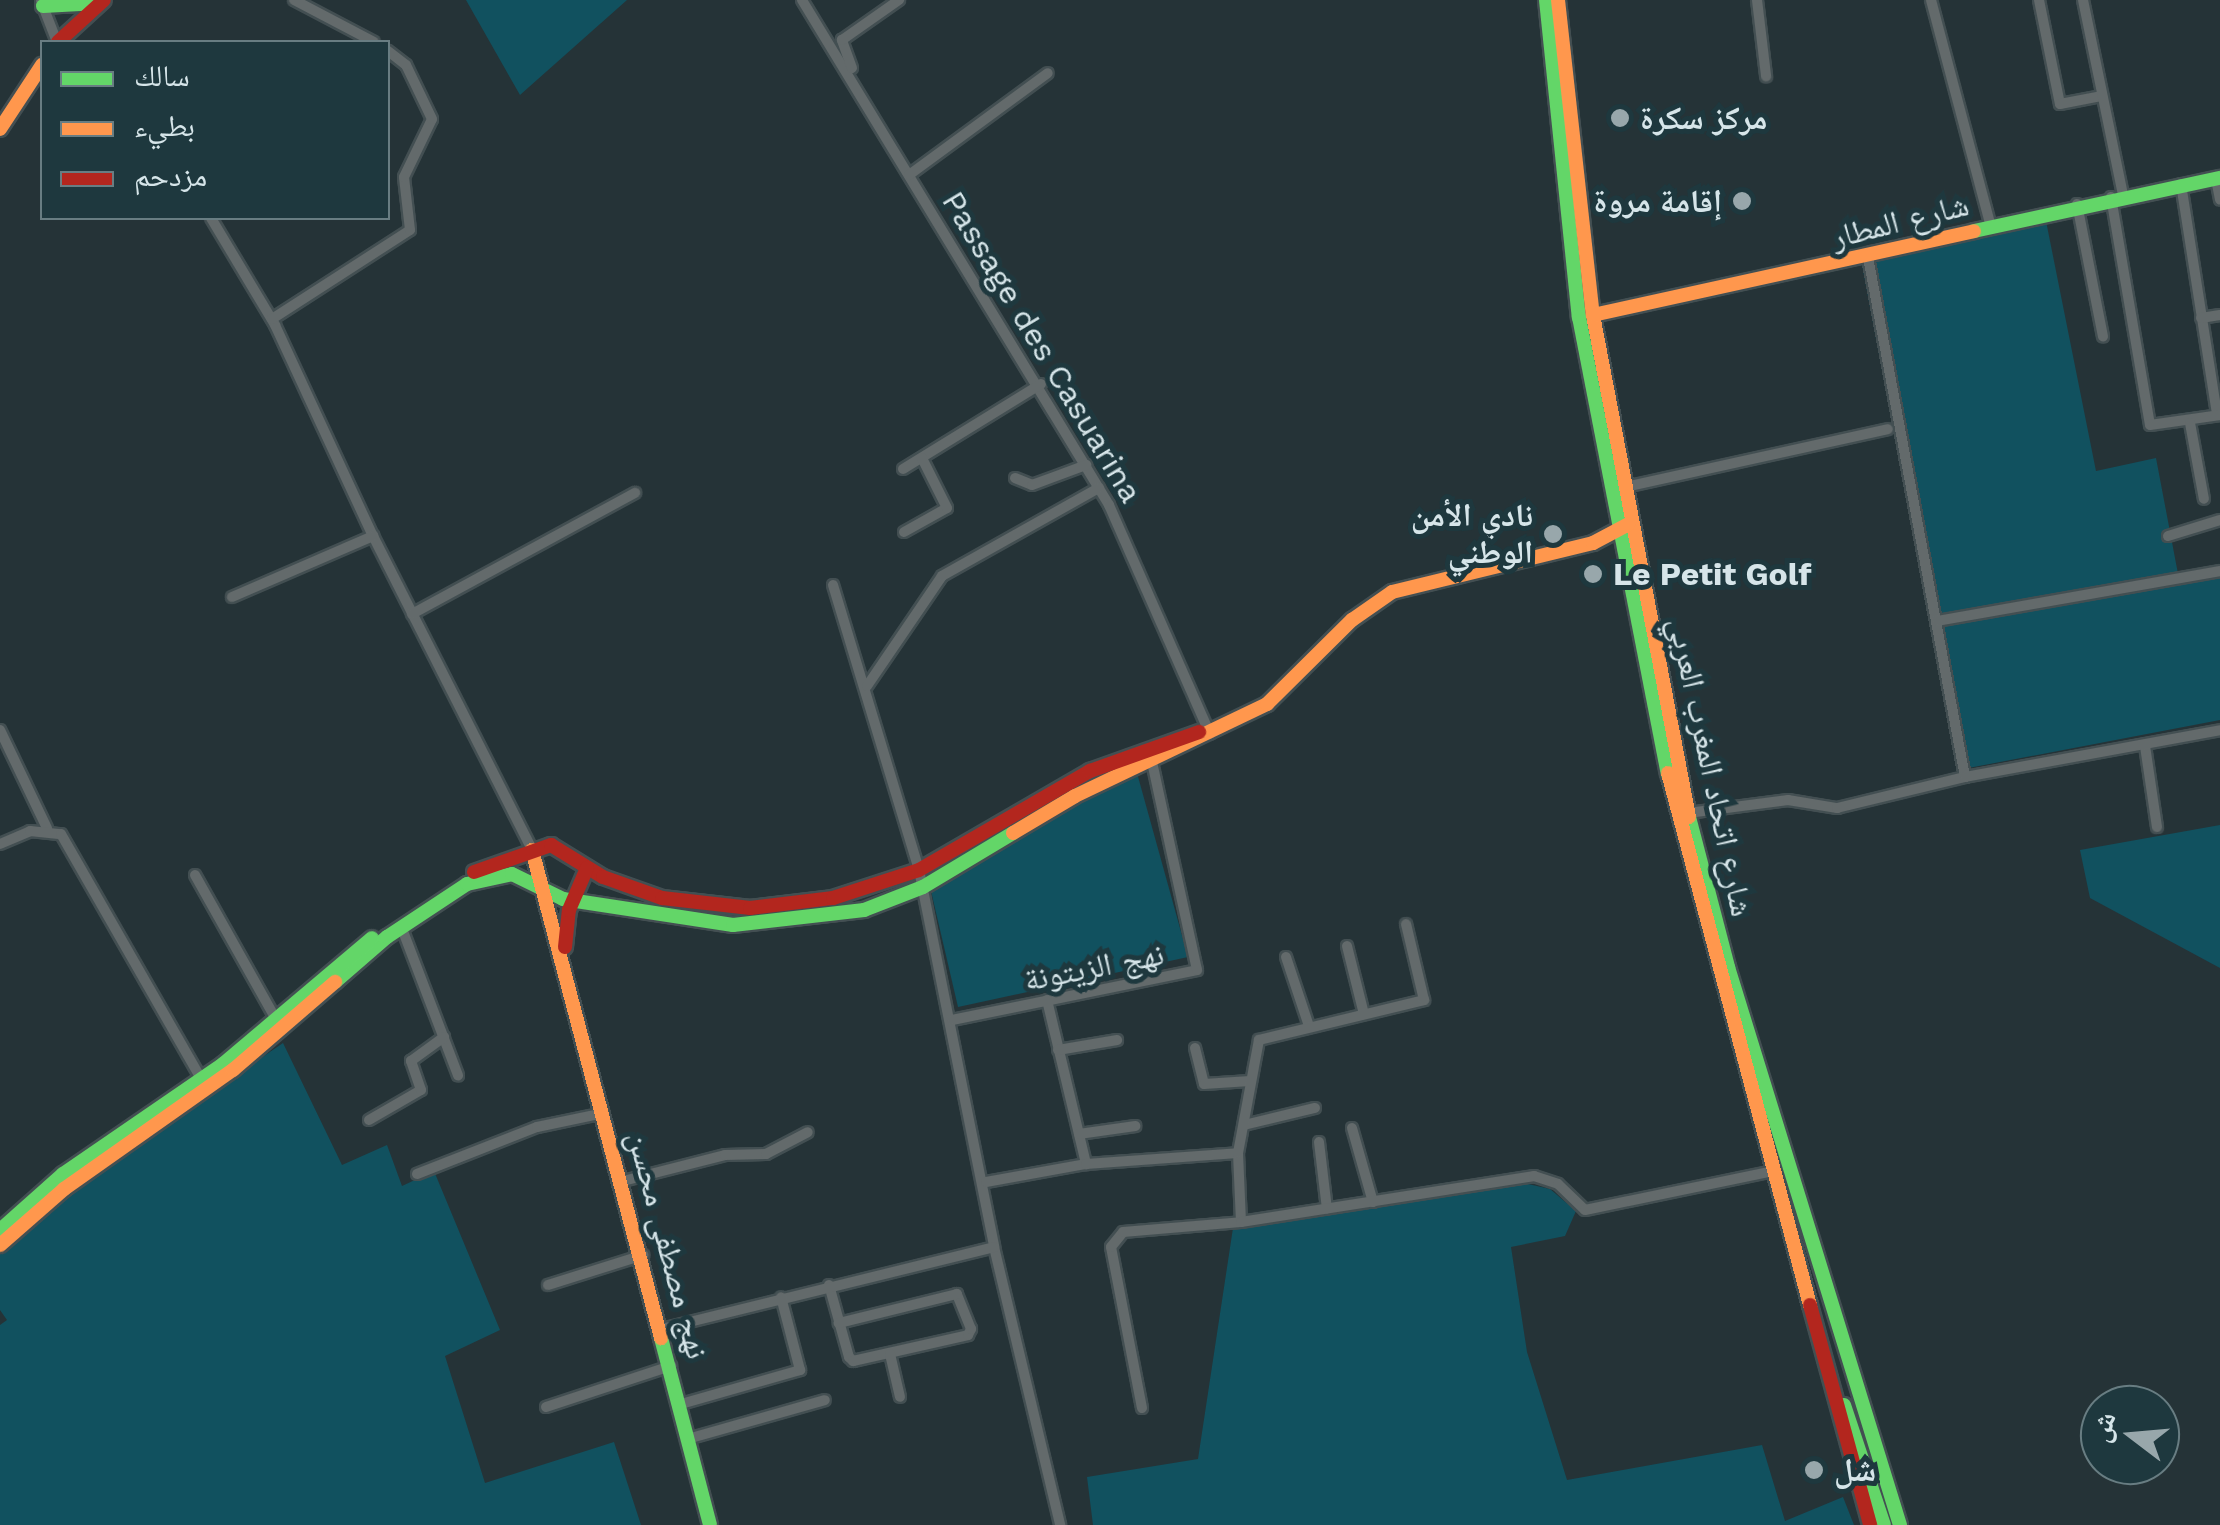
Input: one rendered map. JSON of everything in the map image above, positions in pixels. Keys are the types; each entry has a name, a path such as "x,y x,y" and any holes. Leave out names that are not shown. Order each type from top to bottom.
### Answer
{"main road":[{"name":"شارع اتحاد المغرب العربي","path":"1546,0 1579,317 1627,524 1689,870 1870,1525"},
{"name":"شارع اتحاد المغرب العربي","path":"1558,0 1593,315 1625,486 1627,524"},
{"path":"42,3 102,2"},
{"path":"60,40 102,2"},
{"path":"0,129 40,68"},
{"name":"شارع المطار","path":"1593,315 1868,256 2077,204 2218,179"},
{"path":"0,1230 63,1174 204,1084 416,905 464,876 532,850 559,847 587,868 662,898 750,908 876,888 918,870 1071,779 1214,730 1283,692 1352,620 1392,592 1592,542 1627,524"},
{"path":"1592,542 1631,547"},
{"name":"شارع اتحاد المغرب العربي","path":"1631,547 1688,812 1723,952 1900,1525"},
{"path":"0,1244 401,926 490,875 512,874 574,900 752,925 864,910 922,888 1150,753"},
{"name":"نهج مصطفى محسن","path":"532,850 644,1255 710,1525"},
{"name":"نهج مصطفى محسن","path":"570,980 564,932 587,868"},
{"path":"1806,1290 1884,1525"}],"street":[{"path":"294,0 370,40"},
{"name":"Passage des Casuarina","path":"802,0 1041,384 1099,488 1214,730"},
{"path":"899,0 841,43 911,174 1048,74"},
{"path":"1758,0 1766,76"},
{"path":"1930,0 1991,227"},
{"path":"2039,0 2060,104 2102,96"},
{"path":"2083,0 2102,96 2150,424 2190,424 2218,414 2182,184"},
{"path":"42,3 57,40"},
{"path":"272,318 410,230 404,176 432,119 406,65 390,53"},
{"path":"2218,179 2220,200"},
{"path":"2077,204 2103,336"},
{"path":"212,220 272,318 372,536 532,850"},
{"path":"1868,256 1965,777"},
{"path":"2200,318 2220,315"},
{"path":"904,469 1041,384"},
{"path":"2190,424 2204,499"},
{"path":"1625,486 1888,430"},
{"path":"904,532 947,508 922,458"},
{"path":"1015,478 1032,485 1086,465"},
{"path":"867,686 942,576 1099,488"},
{"path":"412,614 634,493"},
{"path":"2168,536 2220,520"},
{"path":"232,597 372,536"},
{"path":"1937,620 2220,571"},
{"path":"834,584 918,870 986,1182 994,1247 1060,1525"},
{"path":"0,730 46,828"},
{"path":"1688,812 1788,800 1837,808 1965,777 2220,730"},
{"path":"2145,746 2157,827"},
{"name":"نهج الزيتونة","path":"952,1020 1176,977 1199,966 1150,753"},
{"path":"0,844 46,828 62,834 204,1084"},
{"path":"196,875 276,1020"},
{"path":"1241,1222 1238,1153 1259,1040 1424,1000 1406,924"},
{"path":"401,926 458,1075"},
{"path":"1347,946 1364,1014"},
{"path":"1286,957 1309,1026"},
{"path":"1048,1000 1086,1164"},
{"path":"369,1120 421,1090 412,1061 444,1037"},
{"path":"1058,1050 1117,1040"},
{"path":"1194,1048 1204,1084 1250,1081"},
{"path":"1244,1125 1314,1108"},
{"path":"418,1174 537,1127 604,1113"},
{"path":"1079,1134 1135,1126"},
{"path":"1352,1128 1373,1202"},
{"path":"623,1181 725,1154 766,1154 808,1132"},
{"path":"1319,1142 1327,1209"},
{"path":"986,1182 1086,1164 1238,1153"},
{"path":"1142,1408 1111,1240 1150,1226 1241,1222 1534,1176 1558,1184 1585,1210 1773,1171"},
{"path":"661,1329 994,1247"},
{"path":"548,1285 644,1255"},
{"path":"829,1285 839,1323 852,1361 968,1335 962,1296 839,1323"},
{"path":"680,1404 800,1370 781,1297"},
{"path":"890,1354 900,1397"},
{"path":"546,1407 672,1366"},
{"path":"690,1438 825,1400"}],"shaded area":[{"path":"466,0 627,0 520,95"},
{"path":"2046,221 2096,471 2156,458 2179,579 2220,574 2220,720 1958,770 1862,265"},
{"path":"1137,773 1188,957 958,1007 931,891 1057,810"},
{"path":"2220,825 2220,968 2090,898 2080,850"},
{"path":"283,1043 342,1165 387,1145 402,1186 434,1171 500,1330 445,1356 485,1483 614,1442 641,1525 0,1525 0,1325 7,1320 0,1310 0,1251 59,1196"},
{"path":"1528,1184 1550,1189 1576,1211 1565,1236 1511,1247 1527,1352 1567,1480 1762,1445 1785,1521 1843,1497 1854,1525 1093,1525 1087,1477 1198,1459 1233,1228"}],"traffic: fast":[{"path":"1546,0 1579,317 1668,773"},
{"path":"43,6 99,3"},
{"path":"1974,231 2220,178"},
{"path":"1689,817 1728,967 1900,1525"},
{"path":"335,982 387,937 467,884 512,874 563,899 733,925 864,910 923,887 1013,833"},
{"path":"0,1230 63,1174 223,1064 372,938"},
{"path":"661,1338 710,1525"},
{"path":"1844,1405 1884,1525"}],"traffic: slow":[{"path":"1558,0 1593,315 1689,817"},
{"path":"0,129 40,68"},
{"path":"1593,315 1974,231"},
{"path":"1013,833 1075,796 1267,704 1352,620 1392,592 1593,543 1628,524"},
{"path":"1668,773 1810,1305"},
{"path":"532,850 661,1338"},
{"path":"0,1245 64,1189 233,1070 335,982"}],"traffic: jam":[{"path":"60,40 104,0"},
{"path":"474,872 551,845 603,877 662,898 750,908 833,898 919,870 1090,771 1199,732"},
{"path":"565,947 569,910 587,868"},
{"path":"1810,1305 1870,1525"}],"place":[{"name":"مركز سكرة","path":"1620,118"},
{"name":"إقامة مروة","path":"1742,201"},
{"name":"نادي الأمن الوطني","path":"1553,534"},
{"name":"Le Petit Golf","path":"1593,574"},
{"name":"شل","path":"1814,1470"}]}
